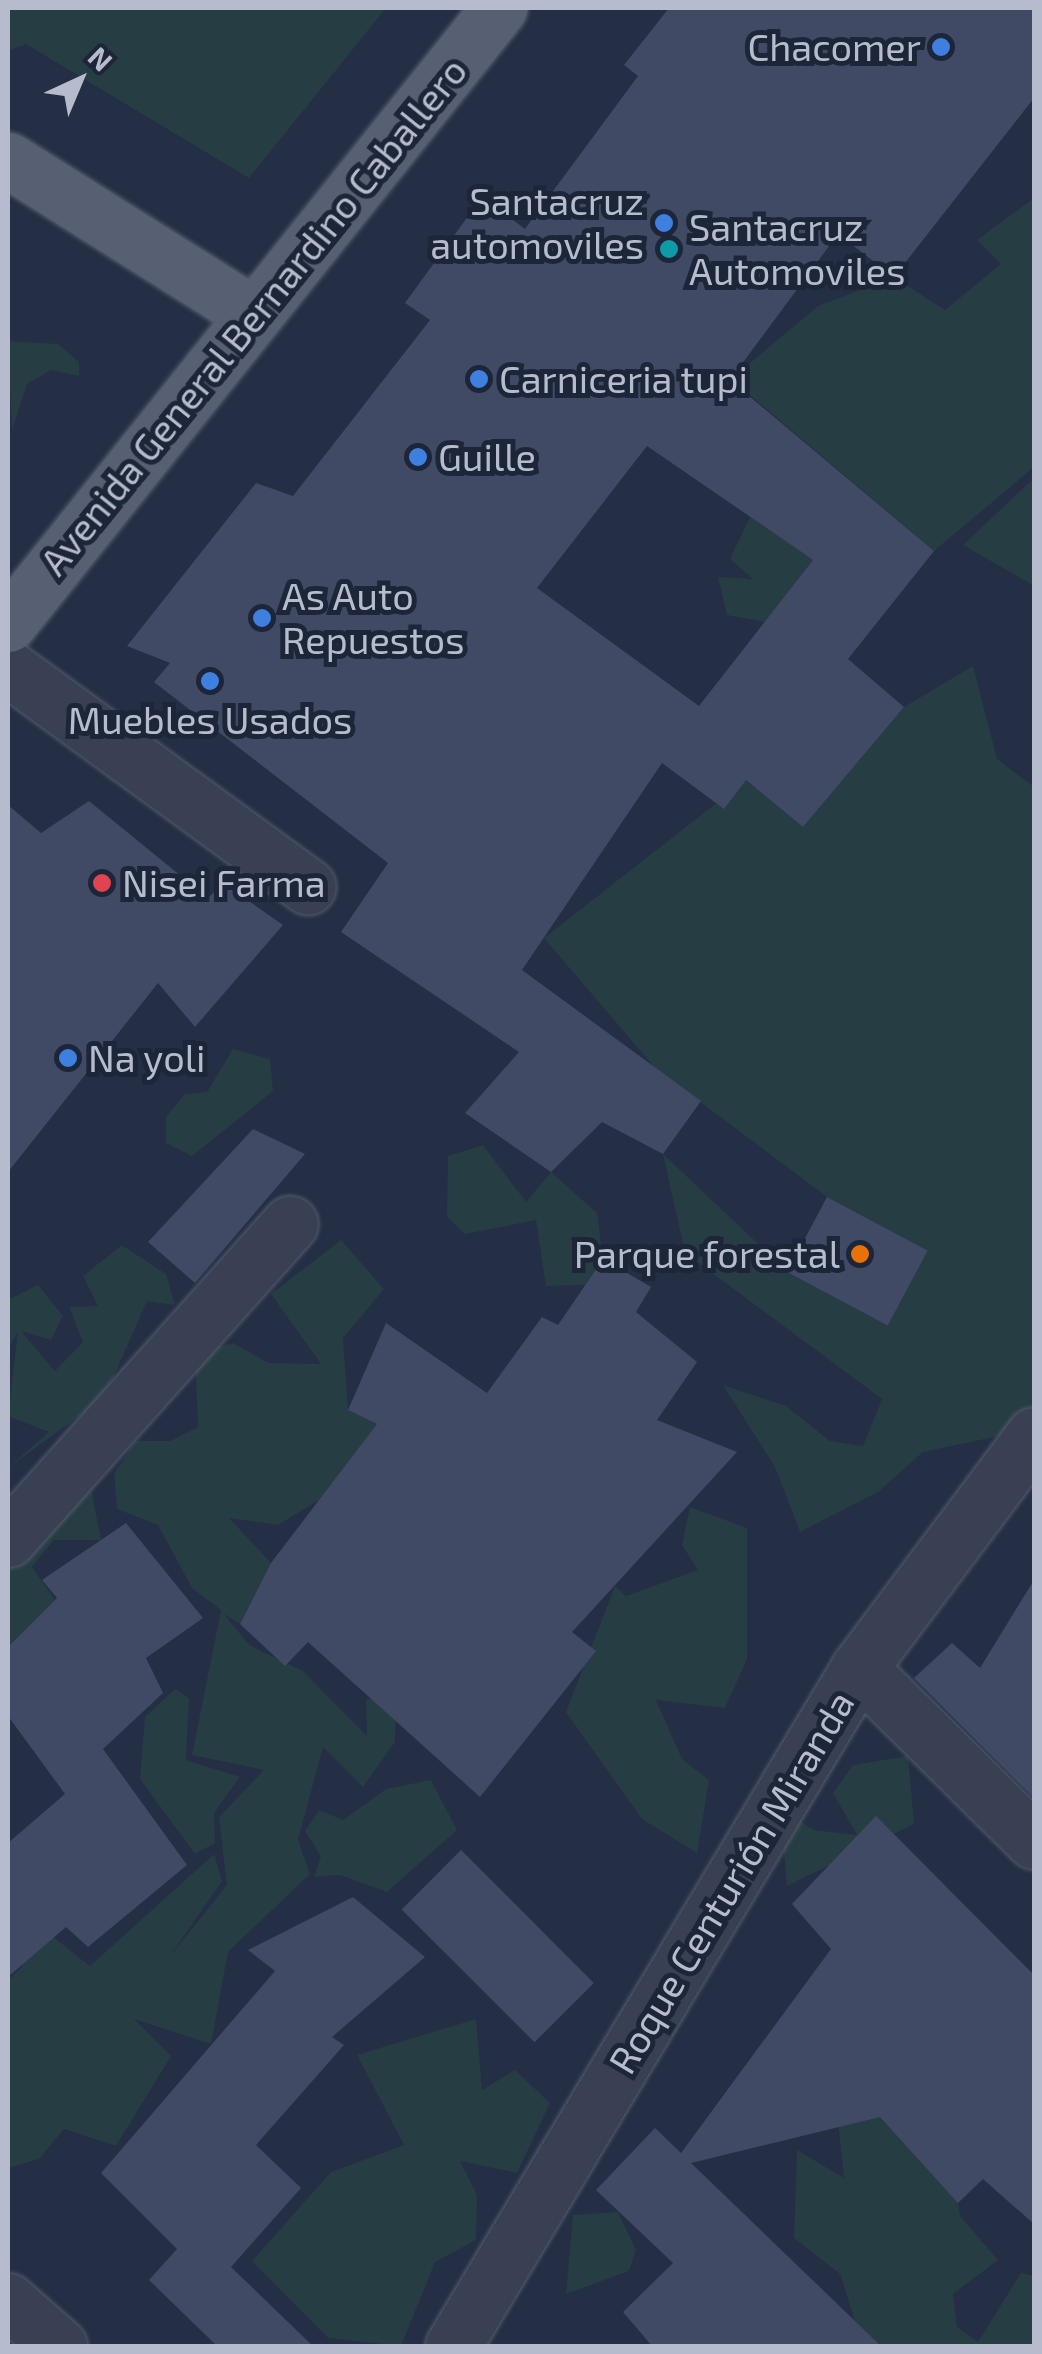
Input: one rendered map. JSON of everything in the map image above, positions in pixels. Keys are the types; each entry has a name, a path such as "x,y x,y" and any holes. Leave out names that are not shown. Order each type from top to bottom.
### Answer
{"main road":[{"name":"Avenida General Bernardino Caballero","path":"8,624 500,8"},
{"path":"8,160 253,314"}],"street":[{"path":"8,668 308,888"},
{"path":"8,1539 290,1224"},
{"name":"Roque Centurión Miranda","path":"454,2346 859,1668 1034,1435"},
{"path":"859,1668 1034,1841"},
{"path":"8,2300 59,2346"}],"shaded area":[{"path":"8,8 386,8 249,178 26,44 8,51"},
{"path":"1034,198 1034,467 934,551 731,379 818,306 894,277 945,310 1001,264 977,240"},
{"path":"8,341 58,344 79,362 79,376 51,370 27,384 12,430"},
{"path":"1034,478 1034,581 1031,584 963,545"},
{"path":"750,517 813,560 765,622 727,615 718,577 753,579 730,559"},
{"path":"973,666 997,759 1034,787 1034,1406 1013,1433 923,1452 878,1492 800,1532 775,1467 723,1385 786,1406 830,1441 863,1446 882,1399 685,1253 663,1154 788,1272 888,1325 927,1250 827,1197 655,1068 544,938 746,780 803,827 904,707"},
{"path":"233,1049 270,1059 273,1091 192,1156 166,1143 166,1117 185,1094 207,1092"},
{"path":"483,1145 526,1202 551,1172 597,1213 603,1259 585,1285 546,1286 536,1220 465,1234 447,1217 448,1156"},
{"path":"341,1240 384,1289 343,1338 348,1410 377,1424 324,1497 278,1525 229,1518 271,1563 240,1624 224,1614 249,1645 303,1671 367,1736 366,1700 396,1691 395,1742 363,1787 323,1747 298,1840 310,1874 228,1952 211,2044 134,2019 171,2056 116,2146 64,2129 39,2159 8,2168 8,1980 22,1967 24,1914 90,1966 214,1854 222,1881 170,1956 227,1885 219,1817 264,1770 192,1755 221,1610 192,1588 158,1525 117,1509 114,1474 135,1441 170,1441 198,1427 195,1353 233,1343 269,1363 321,1364 271,1294"},
{"path":"122,1245 166,1274 175,1305 147,1301 104,1398 9,1467 49,1432 8,1416 18,1332 8,1348 8,1300 38,1285 63,1316 51,1340 21,1331 55,1371 83,1342 69,1307 98,1306 83,1276"},
{"path":"88,1472 101,1540 54,1540 32,1567 55,1600 8,1647 8,1533"},
{"path":"690,1507 747,1528 747,1659 725,1708 656,1700 682,1759 709,1780 697,1853 642,1819 566,1712 615,1586 626,1596 698,1570 682,1545"},
{"path":"175,1689 189,1698 186,1760 240,1777 214,1813 215,1843 195,1854 140,1779 145,1717"},
{"path":"908,1756 914,1824 787,1886 780,1809 814,1830 857,1835 833,1793 853,1765"},
{"path":"431,1780 457,1830 387,1892 340,1875 314,1877 321,1856 305,1831 319,1810 343,1820 386,1789"},
{"path":"476,2019 482,2090 515,2070 550,2103 517,2173 460,2161 477,2195 476,2240 435,2262 401,2346 328,2338 252,2261 331,2172 404,2145 357,2055"},
{"path":"905,2113 950,2145 960,2216 998,2260 953,2294 957,2327 978,2342 1021,2273 1034,2276 1034,2346 881,2346 855,2321 840,2274 794,2238 797,2150 844,2178 838,2120"},
{"path":"618,2212 636,2250 629,2271 566,2294 573,2215"}],"building":[{"path":"669,8 1034,8 1034,98 894,277 838,234 730,380 934,551 848,659 904,707 803,827 746,780 724,809 662,763 522,970 701,1101 663,1154 602,1122 551,1172 465,1113 519,1052 341,932 388,863 154,682 170,663 127,646 256,483 293,496 430,320 405,303 482,197 525,229 638,76 624,65","holes":["647,446 813,560 699,706 537,588"]},
{"path":"89,801 208,898 223,883 283,925 195,1027 158,983 8,1172 8,805 41,833"},
{"path":"253,1129 305,1154 195,1283 148,1242"},
{"path":"827,1197 928,1251 888,1326 787,1272"},
{"path":"603,1259 651,1287 636,1312 697,1362 657,1420 737,1452 572,1632 596,1651 480,1797 308,1642 285,1666 240,1624 271,1563 377,1424 348,1410 386,1323 487,1393 542,1317 558,1325"},
{"path":"126,1523 203,1618 146,1658 163,1693 103,1749 187,1865 88,1947 66,1927 8,1977 8,1843 65,1794 8,1716 8,1647 57,1598 42,1580"},
{"path":"1034,1580 1034,1798 914,1678 952,1643 980,1668"},
{"path":"876,1816 1034,1975 1034,2224 983,2179 958,2203 880,2117 691,2163 881,2346 652,2346 623,2312 673,2263 596,2190 655,2128 681,2153 831,1949 792,1904"},
{"path":"461,1850 594,1983 535,2042 402,1909"},
{"path":"353,1897 425,1957 332,2037 344,2045 256,2145 301,2188 231,2267 313,2346 217,2346 149,2280 177,2249 101,2173 275,1971 248,1950"}],"place":[{"name":"Chacomer","path":"941,47"},
{"name":"Santacruz automoviles","path":"664,223"},
{"name":"Santacruz Automoviles","path":"669,249"},
{"name":"Carniceria tupi","path":"479,379"},
{"name":"Guille","path":"418,457"},
{"name":"As Auto Repuestos","path":"262,618"},
{"name":"Muebles Usados","path":"210,681"},
{"name":"Nisei Farma","path":"102,883"},
{"name":"Na yoli","path":"68,1058"},
{"name":"Parque forestal","path":"860,1254"}]}
